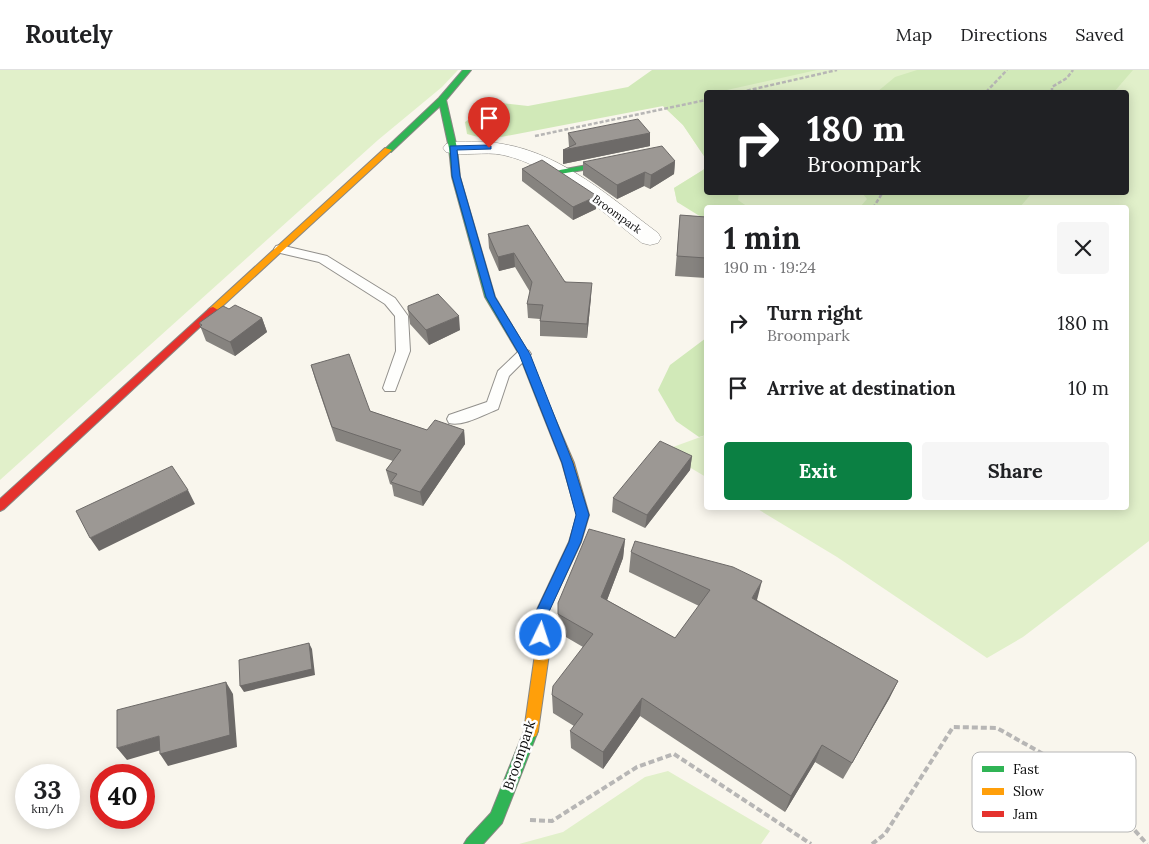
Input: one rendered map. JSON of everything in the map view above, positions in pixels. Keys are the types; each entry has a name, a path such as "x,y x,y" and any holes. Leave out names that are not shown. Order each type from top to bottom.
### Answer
{"street":[{"path":"0,506 442,100 467,70"},
{"name":"Broompark","path":"442,100 453,148 456,176 490,297 524,354 568,463 582,515 575,542 540,616 542,654 532,727 497,818 472,844"},
{"name":"Broompark","path":"453,148 489,148 510,151 538,160 560,172 650,238"},
{"path":"560,172 628,159"}],"lane":[{"path":"280,249 323,259 390,301 401,316 403,351 390,388"},
{"path":"454,419 493,405 503,374 524,354"}],"path":[{"path":"750,90 837,70"},
{"path":"988,90 1007,70"},
{"path":"1052,90 1052,87 1067,78 1073,70"},
{"path":"534,137 704,100"},
{"path":"872,844 885,834 953,727 997,728 1040,752"},
{"path":"497,818 552,821 638,767 674,754 810,844"},
{"path":"1136,832 1147,844"}],"green space":[{"path":"0,70 458,70 442,87 378,140 0,480"},
{"path":"652,70 1149,70 1149,541 1023,637 987,658 837,557 759,510 1129,510 1129,205 704,205 704,208 677,202 674,188 704,169 704,195 1129,195 1129,90 704,90 704,156 683,125 663,106"},
{"path":"652,70 817,70 727,90 704,90 704,156 683,125 663,106 501,137 482,138 467,134 465,122 486,107 501,103 528,106 628,87"},
{"path":"917,70 1133,70 1116,90 879,90 895,77"},
{"path":"703,170 704,195 739,195 738,200 745,205 704,205 704,219 677,202 674,188"},
{"path":"864,195 1030,195 1022,205 862,205 867,199"},
{"path":"704,340 704,436 699,437 676,421 658,390 670,365"},
{"path":"704,436 704,476 662,451"},
{"path":"668,771 770,831 761,844 519,844 563,832 645,777"}],"building":[{"path":"638,119 650,133 563,150 576,144 568,133"},
{"path":"662,146 675,161 651,175 645,172 617,185 583,162"},
{"path":"542,160 597,196 573,207 522,169"},
{"path":"680,215 704,217 704,258 677,256"},
{"path":"528,225 565,282 592,283 587,324 540,321 543,305 527,304 532,282 514,253 498,257 488,234"},
{"path":"438,294 459,316 426,330 408,310 408,306"},
{"path":"235,305 262,318 230,342 200,327 202,325 199,323 223,306 229,309"},
{"path":"349,354 370,411 427,430 435,420 464,430 420,492 391,482 397,474 386,470 401,450 332,427 311,365"},
{"path":"660,441 692,456 647,515 613,498"},
{"path":"172,466 188,490 90,538 76,511"},
{"path":"589,529 625,539 601,597 675,638 710,590 631,552 635,541 733,567 762,581 752,598 898,681 852,763 822,745 791,796 642,698 603,752 570,731 583,714 552,695 553,686 593,634 558,614 558,603"},
{"path":"309,643 312,669 240,686 239,660"},
{"path":"226,682 230,735 160,754 159,736 117,748 117,710"}],"traffic: fast":[{"path":"388,150 442,100 467,70"},
{"path":"442,100 453,148 456,177 490,297 524,354 544,405"},
{"path":"560,172 620,161"},
{"path":"472,844 497,818 531,731"}],"traffic: slow":[{"path":"213,310 388,150"},
{"path":"531,731 542,654 540,616 575,542 583,515 568,463 544,405"}],"traffic: jam":[{"path":"0,506 213,310"}],"route":[{"path":"489,148 453,148 456,176 490,297 524,354 568,463 582,515 575,542 540,616 541,635"}]}
